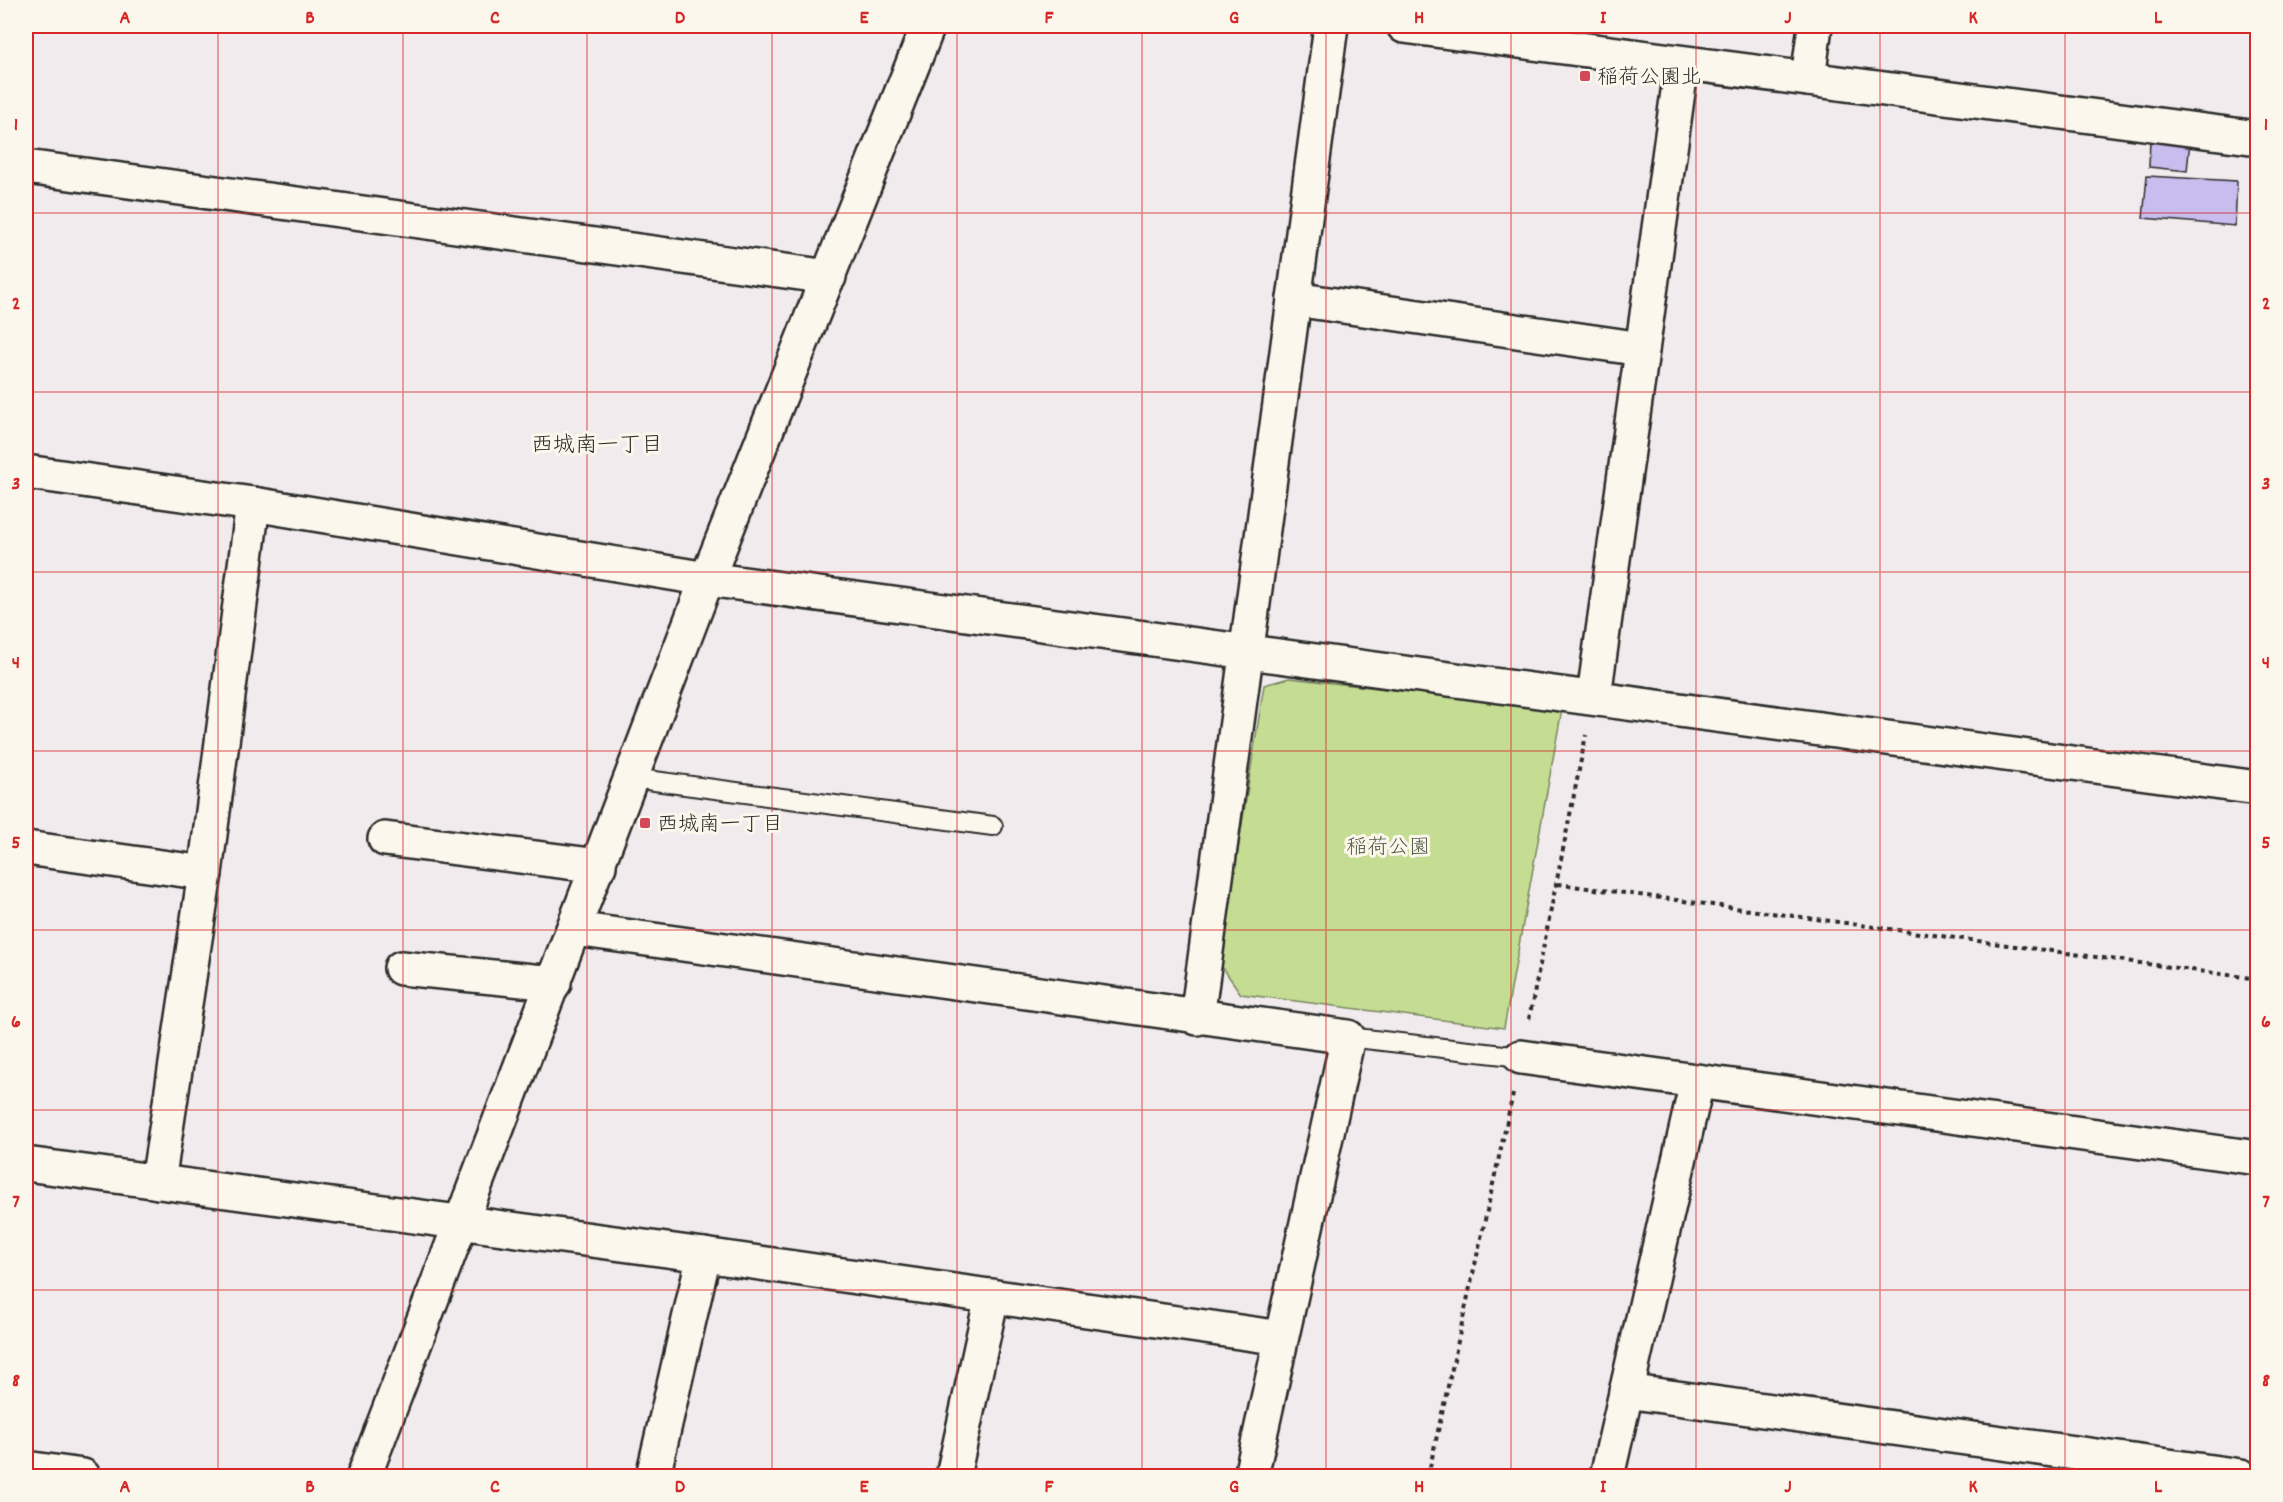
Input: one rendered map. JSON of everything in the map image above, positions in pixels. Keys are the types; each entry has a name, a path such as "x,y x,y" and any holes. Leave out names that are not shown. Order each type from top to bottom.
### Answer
{"street":[{"path":"364,1476 707,579 928,26"},
{"path":"1197,1018 1331,26"},
{"path":"1415,26 2258,138"},
{"path":"1808,79 1815,26"},
{"path":"1594,696 1683,63"},
{"path":"26,167 829,277"},
{"path":"1294,299 1642,349"},
{"path":"26,472 253,504 707,579 1594,696 2258,788"},
{"path":"158,1182 205,873 253,504"},
{"path":"385,839 599,866"},
{"path":"26,848 205,873"},
{"path":"575,929 1197,1018 1348,1037 1251,1476"},
{"path":"401,968 554,982"},
{"path":"1521,1057 2258,1158"},
{"path":"1607,1476 1697,1082"},
{"path":"26,1164 459,1224 704,1255 1281,1338"},
{"path":"653,1476 704,1255"},
{"path":"953,1476 992,1296"},
{"path":"1626,1391 2241,1476"},
{"path":"26,1468 83,1476"}],"lane":[{"path":"632,778 993,826"},
{"path":"1348,1037 1521,1057"}],"path":[{"path":"1428,1476 1558,884 1594,696"},
{"path":"1558,884 2258,978"}],"green space":[{"name":"稲荷公園","path":"1289,678 1562,709 1504,1028 1241,994 1220,964 1264,685"}],"building":[{"path":"2150,138 2190,141 2187,171 2149,167"},
{"path":"2147,176 2237,181 2235,226 2143,218"}],"place":[{"name":"稲荷公園北","path":"1585,76"},
{"name":"西城南一丁目","path":"645,823"}],"district":[{"name":"西城南一丁目","path":"597,443"}]}
